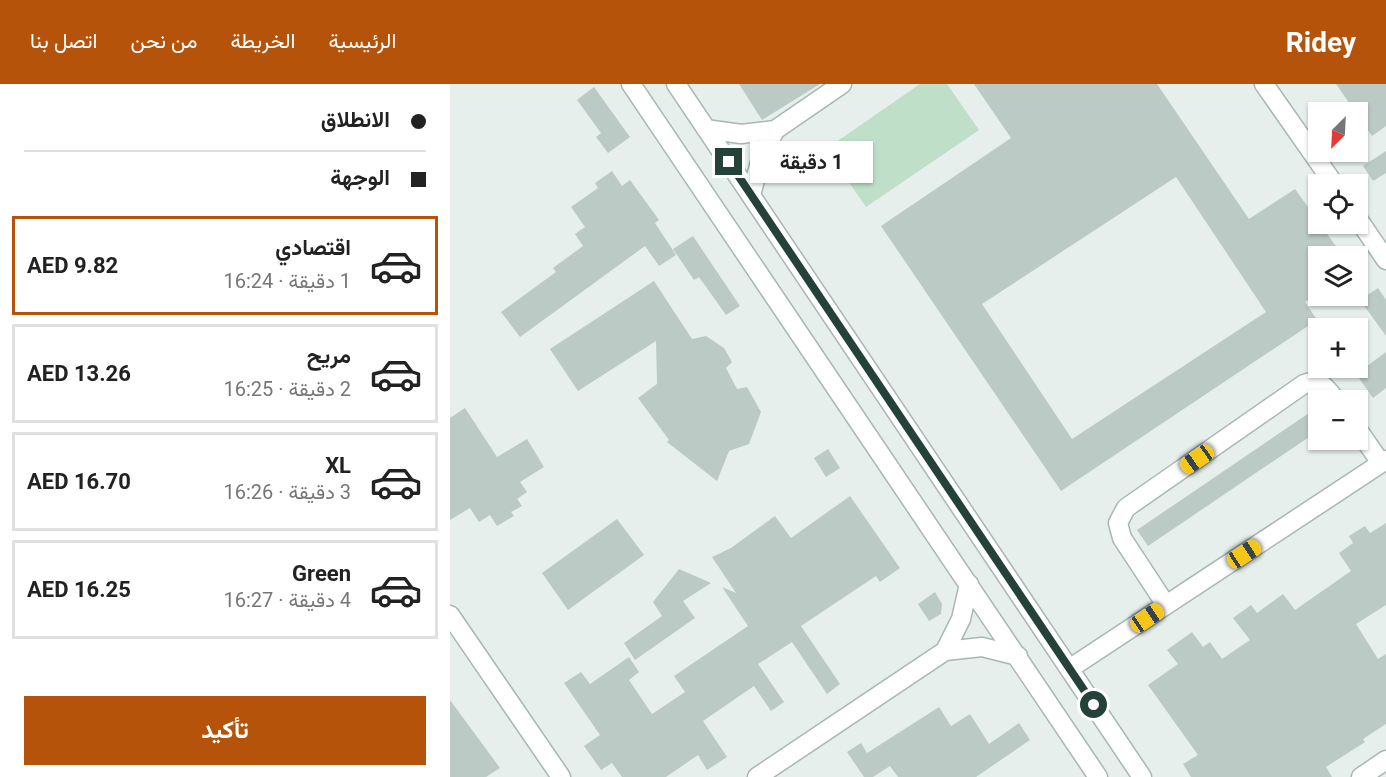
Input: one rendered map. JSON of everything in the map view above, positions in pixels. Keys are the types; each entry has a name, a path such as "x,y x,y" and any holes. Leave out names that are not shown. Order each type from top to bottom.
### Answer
{"street":[{"path":"631,84 1098,777"},
{"path":"676,84 1142,777"},
{"path":"706,129 741,134 775,130 842,84"},
{"path":"1264,84 1327,174"},
{"path":"751,195 760,162 775,130"},
{"path":"1368,234 1386,260"},
{"path":"1166,605 1122,538 1118,523 1126,508 1309,381 1321,383 1327,390"},
{"path":"1070,669 1384,462 1368,442"},
{"path":"945,651 961,619 969,584"},
{"path":"450,615 456,636 561,777"},
{"path":"757,777 945,651 982,647 1018,656"},
{"path":"1361,777 1386,760"}],"green space":[{"path":"920,84 947,84 979,130 866,207 826,149"}],"building":[{"path":"739,84 820,84 762,120"},
{"path":"974,84 1157,84 1249,219 1295,189 1308,207 1308,234 1327,234 1336,246 1308,246 1308,300 1305,302 1316,318 1308,318 1308,326 1061,491 881,226 1011,138","holes":["1176,177 1266,312 1072,439 982,304"]},
{"path":"1336,84 1386,84 1386,126 1372,136 1368,130 1368,102 1348,102"},
{"path":"594,87 630,137 608,153 596,137 601,133 577,100"},
{"path":"1386,151 1386,173 1373,181 1363,166"},
{"path":"612,171 622,186 630,180 659,220 655,223 676,255 659,266 645,246 520,337 501,312 556,272 553,268 583,246 575,234 585,227 571,207 598,188 595,183"},
{"path":"693,236 740,306 726,315 699,277 694,280 673,249"},
{"path":"654,281 692,339 706,336 724,348 732,362 726,368 737,389 747,387 761,412 749,444 729,451 717,481 667,442 669,440 638,398 657,384 656,341 578,391 550,349"},
{"path":"1378,288 1386,300 1386,336 1364,306 1368,306 1368,295"},
{"path":"1386,352 1386,388 1373,398 1359,378 1368,378 1368,365"},
{"path":"465,408 497,457 527,439 544,467 520,482 527,492 517,499 522,506 511,512 514,516 497,526 490,515 479,522 470,508 450,520 450,418"},
{"path":"1308,414 1308,438 1148,546 1137,530"},
{"path":"828,449 840,468 826,477 814,458"},
{"path":"850,496 900,568 880,582 876,576 801,626 840,684 827,694 792,642 758,664 784,702 771,711 754,686 703,721 727,757 707,770 698,755 666,777 622,777 612,763 601,770 584,746 600,735 564,683 581,672 590,684 629,657 639,672 629,680 652,714 685,692 674,676 748,626 722,587 736,593 712,557 731,548 775,516 791,538"},
{"path":"617,519 644,555 568,610 542,573"},
{"path":"1386,523 1386,605 1356,624 1378,659 1386,654 1386,724 1363,739 1365,742 1326,767 1332,777 1191,777 1183,764 1198,755 1148,685 1178,664 1167,650 1192,632 1203,647 1210,642 1222,659 1250,640 1233,618 1251,605 1257,613 1283,594 1295,610 1351,571 1339,553 1353,543 1349,536 1365,526 1370,533"},
{"path":"679,569 711,583 683,601 695,618 635,660 624,643 662,616 653,602"},
{"path":"935,592 942,604 941,614 929,621 918,604"},
{"path":"450,700 500,768 486,777 450,777"},
{"path":"939,707 951,726 970,714 989,744 1019,723 1030,740 976,777 898,777 890,766 873,777 864,777 847,752 861,743 867,753"}],"route":[{"path":"729,162 1094,705"}]}
